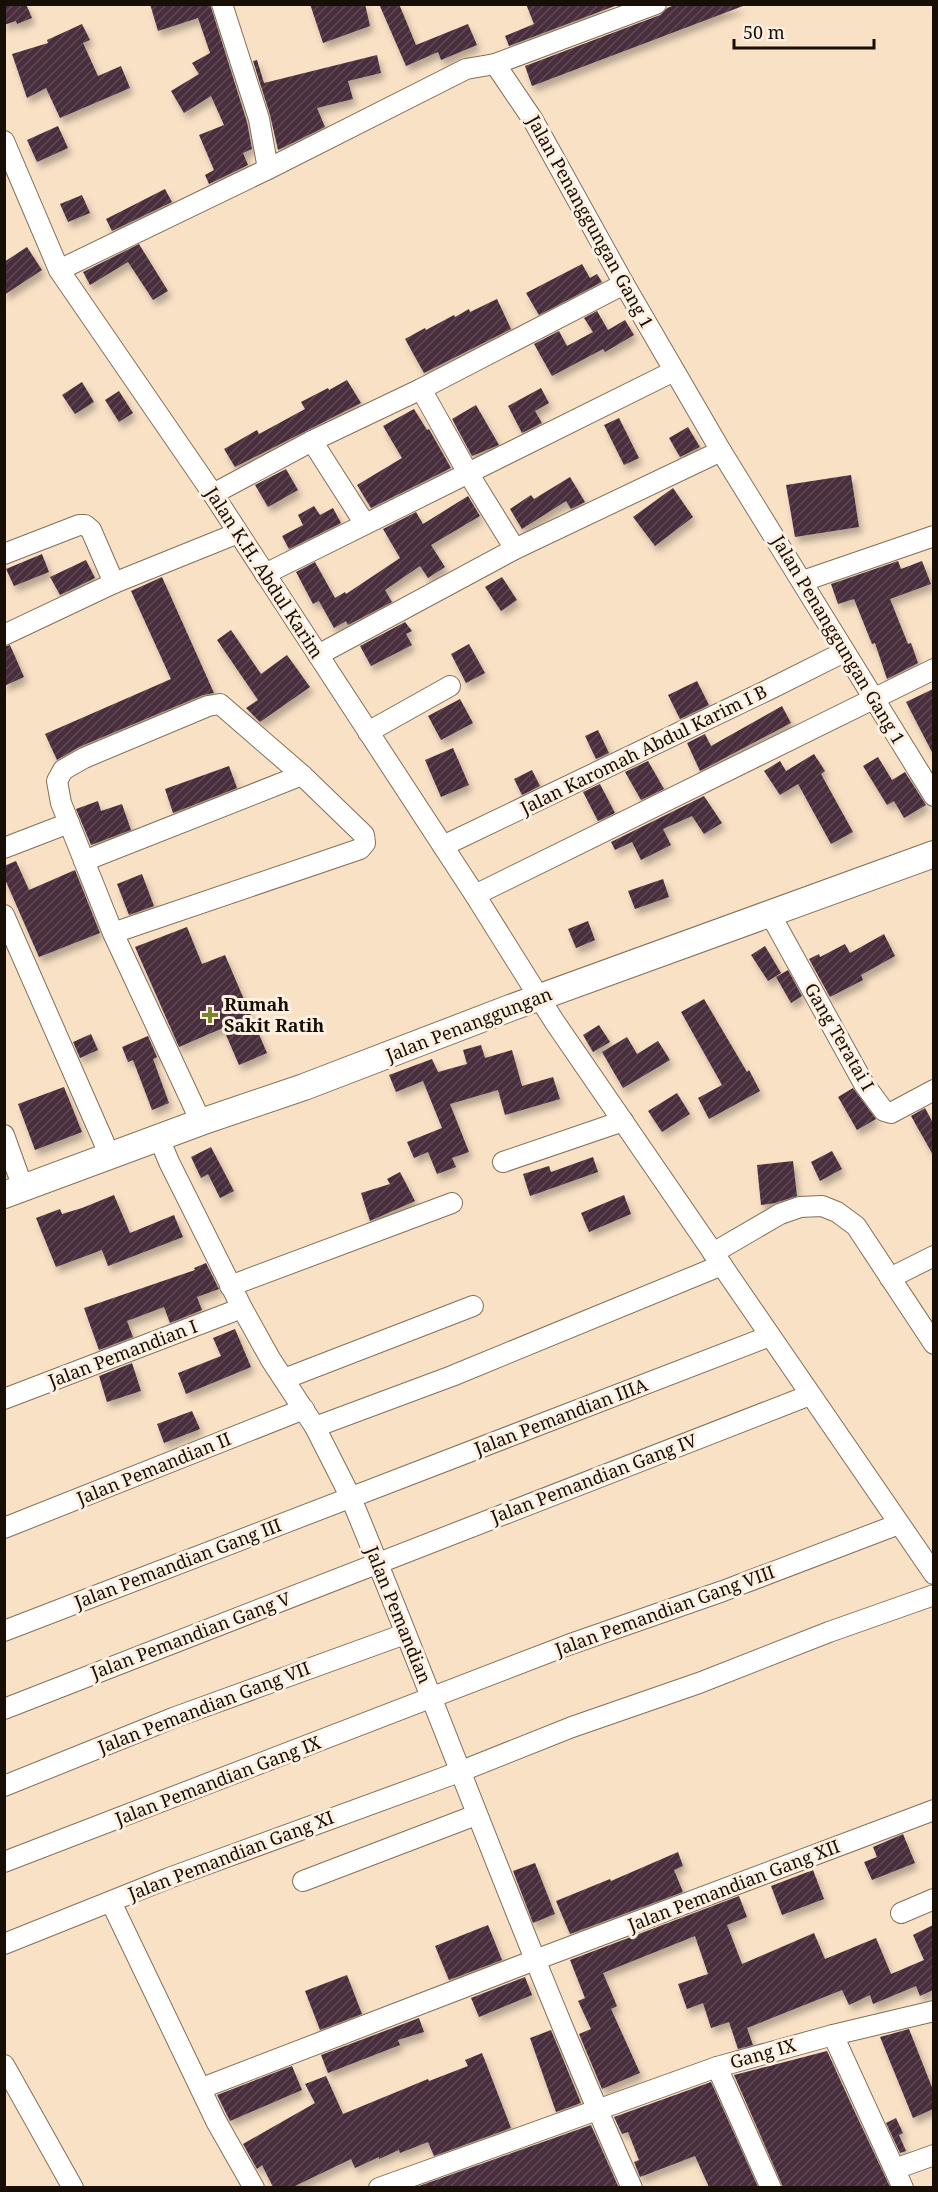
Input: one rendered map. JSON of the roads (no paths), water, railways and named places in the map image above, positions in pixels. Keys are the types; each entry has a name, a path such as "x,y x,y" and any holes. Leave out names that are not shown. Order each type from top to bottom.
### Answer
{"main road":[{"name":"Jalan Penanggungan","path":"14,1191 201,1122 304,1087 770,912 933,854"}],"street":[{"path":"222,4 259,119 268,169"},
{"path":"59,270 268,169 466,69 495,64 656,4"},
{"name":"Jalan Penanggungan Gang 1","path":"495,64 533,120 624,284 721,451 803,581 933,796"},
{"name":"Jalan K.H. Abdul Karim","path":"4,141 59,270 213,494 475,895 539,998 933,1574"},
{"path":"213,494 312,441 421,389 624,284"},
{"path":"265,574 674,371"},
{"path":"421,389 468,474 515,549"},
{"path":"312,441 365,524"},
{"path":"318,655 515,549 721,451"},
{"path":"4,554 79,525 85,525 91,530 114,583"},
{"path":"4,635 114,583 238,533"},
{"path":"803,581 933,536"},
{"name":"Jalan Karomah Abdul Karim I B","path":"442,846 758,695 844,651"},
{"path":"475,895 933,669"},
{"path":"368,732 450,686"},
{"path":"113,933 360,849 365,843 363,835 302,775 220,704 208,706 84,758 63,770 57,781 61,803 113,933 201,1122"},
{"path":"84,861 302,775"},
{"path":"4,849 69,823"},
{"name":"Gang Teratai I","path":"770,912 864,1084 884,1111 891,1113 933,1090"},
{"path":"4,915 110,1156"},
{"path":"503,1161 623,1121"},
{"path":"4,1135 14,1191"},
{"name":"Jalan Pemandian","path":"159,1138 230,1286 315,1427 351,1498 535,1960 597,2111 632,2187"},
{"path":"230,1286 452,1203"},
{"path":"315,1427 452,1376 718,1259 780,1214 800,1207 822,1206 837,1212 856,1227 933,1344"},
{"path":"890,1278 933,1256"},
{"path":"284,1379 473,1306"},
{"name":"Jalan Pemandian I","path":"4,1399 242,1308"},
{"name":"Jalan Pemandian IIIA","path":"351,1498 770,1336"},
{"name":"Jalan Pemandian Gang IV","path":"378,1564 610,1471 810,1395"},
{"name":"Jalan Pemandian II","path":"4,1528 304,1409"},
{"name":"Jalan Pemandian Gang III","path":"4,1631 351,1498"},
{"name":"Jalan Pemandian Gang VIII","path":"431,1698 568,1646 723,1592 899,1524"},
{"name":"Jalan Pemandian Gang V","path":"4,1709 378,1564"},
{"name":"Jalan Pemandian Gang XI","path":"4,1944 180,1874 459,1772 572,1726 699,1683 829,1632 933,1595"},
{"name":"Jalan Pemandian Gang VII","path":"4,1786 172,1718 405,1634"},
{"name":"Jalan Pemandian Gang IX","path":"4,1862 431,1698"},
{"name":"Jalan Pemandian Gang XII","path":"202,2088 933,1810"},
{"path":"303,1881 476,1815"},
{"path":"901,1913 933,1899"},
{"path":"111,1902 216,2121 254,2187"},
{"name":"Gang IX","path":"379,2187 717,2067 833,2035 933,2011"},
{"path":"833,2035 899,2178 933,2155"},
{"path":"4,2065 73,2187"},
{"path":"717,2067 771,2187"}],"place":[{"name":"Rumah Sakit Ratih","path":"210,1015"}]}
